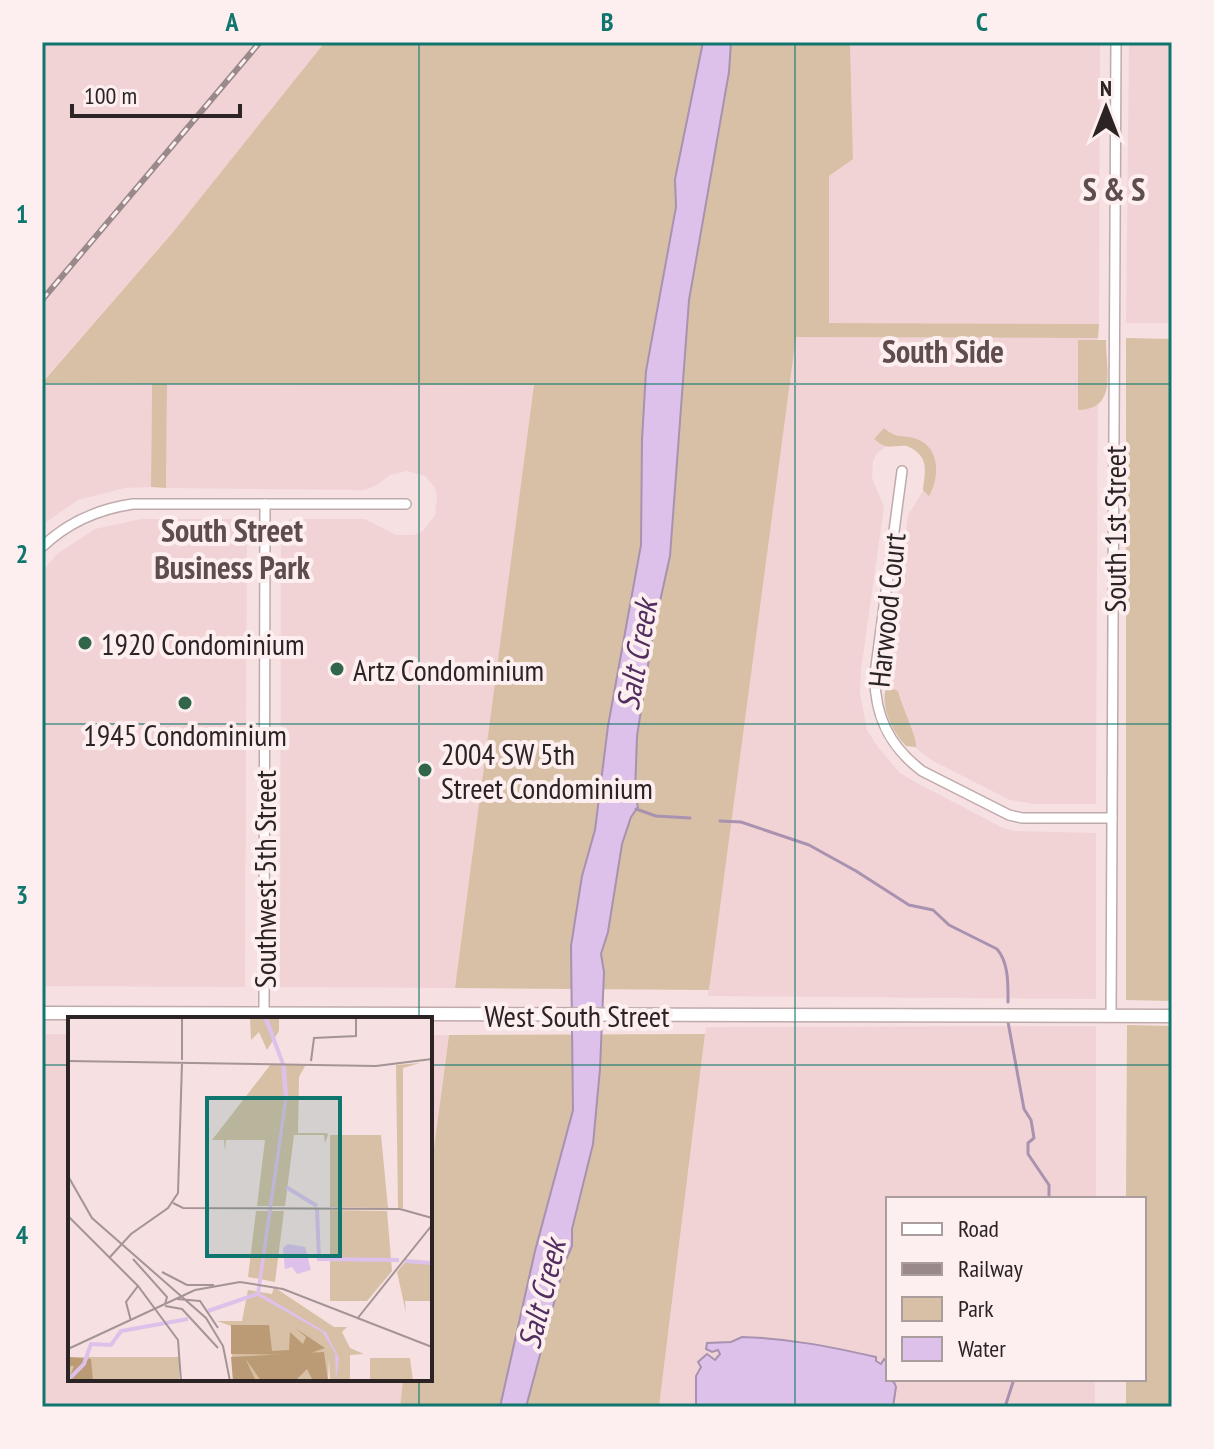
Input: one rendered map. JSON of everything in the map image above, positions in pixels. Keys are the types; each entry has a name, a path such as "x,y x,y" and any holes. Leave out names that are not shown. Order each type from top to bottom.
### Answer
{"street":[{"name":"South 1st Street","path":"1111,1016 1116,42"},
{"name":"Harwood Court","path":"902,471 875,683 879,715 890,738 909,762 922,771 1009,815 1022,818 1112,818"},
{"path":"42,547 75,522 113,507 133,504 406,504"},
{"name":"Southwest 5th Street","path":"264,1015 265,504"},
{"name":"West South Street","path":"42,1013 1172,1016"}],"shaded area":[{"path":"42,42 325,42 174,231 42,382"},
{"path":"850,42 1100,42 1099,324 829,323 829,176 853,159"},
{"path":"1129,42 1172,42 1172,323 1126,323"},
{"path":"796,337 1098,338 1096,804 1035,804 1010,800 933,761 909,743 889,702 887,686 908,515 926,486 929,462 913,445 890,444 877,453 873,461 872,478 884,507 860,693 867,730 900,773 1003,828 1096,833 1096,999 708,996"},
{"path":"42,383 152,384 151,487 125,488 78,500 42,525"},
{"path":"167,384 535,385 455,988 280,987 281,528 290,519 365,519 396,535 414,535 423,531 435,515 435,488 425,476 407,471 390,475 365,490 166,488"},
{"path":"141,519 247,519 245,987 42,986 42,572 57,554 95,529"},
{"path":"1096,1026 1096,1197 886,1197 886,1381 1095,1381 1095,1407 659,1407 706,1027"},
{"path":"42,1034 68,1034 68,1381 403,1381 400,1407 42,1407"},
{"path":"432,1035 449,1035 432,1163"}],"green space":[{"path":"325,42 850,42 853,159 829,176 829,323 1099,324 1098,338 796,337 709,990 455,988 534,385 167,384 166,488 151,487 152,384 42,383 174,231"},
{"path":"1126,338 1172,339 1172,1001 1126,1000"},
{"path":"1078,340 1106,340 1108,376 1104,396 1099,403 1078,410"},
{"path":"884,428 898,436 919,440 931,451 936,473 929,496 923,490 923,459 907,446 887,446 874,439"},
{"path":"890,688 898,691 916,747 906,746 890,721 885,706 885,691"},
{"path":"1127,1025 1172,1026 1172,1407 1126,1407 1126,1381 1146,1381 1146,1197 1126,1197"},
{"path":"705,1034 659,1407 400,1407 403,1381 432,1381 432,1163 449,1035"}],"water":[{"name":"Salt Creek","path":"703,42 731,42 729,72 689,300 670,556 653,633 637,736 635,794 638,807 631,817 622,844 608,932 601,954 604,972 600,1069 593,1144 572,1229 572,1246 526,1407 500,1407 535,1251 573,1110 571,946 582,876 595,830 608,726 641,545 646,371 676,207 675,179"},
{"path":"742,1337 776,1339 876,1357 881,1364 884,1359 886,1381 894,1382 896,1387 893,1407 696,1407 696,1376 701,1367 698,1362 707,1354 715,1360 720,1354 718,1350 712,1352 706,1349 707,1343 731,1342"}],"waterway":[{"path":"636,809 656,816 690,818"},
{"path":"720,821 741,822 809,845 909,905 933,910 949,925 997,949 1006,967 1008,1002"},
{"path":"1008,1022 1024,1109 1031,1120 1034,1138 1028,1143 1028,1154 1049,1185 1049,1197"},
{"path":"1005,1407 1013,1381"}],"railway":[{"path":"42,300 260,42"}],"place":[{"name":"1920 Condominium","path":"85,643"},
{"name":"Artz Condominium","path":"337,669"},
{"name":"1945 Condominium","path":"185,703"},
{"name":"2004 SW 5th Street Condominium","path":"425,770"}],"district":[{"name":"S & S","path":"1114,189"},
{"name":"South Side","path":"943,351"},
{"name":"South Street Business Park","path":"232,548"}]}
